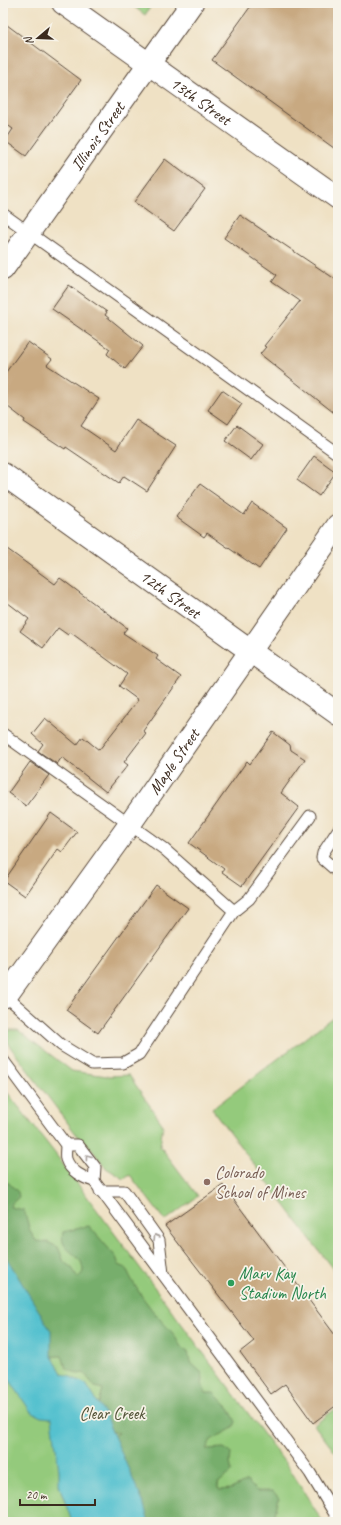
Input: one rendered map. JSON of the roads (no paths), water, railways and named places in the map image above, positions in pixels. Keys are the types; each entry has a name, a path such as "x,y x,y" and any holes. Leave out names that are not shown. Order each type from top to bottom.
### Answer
{"street":[{"name":"13th Street","path":"63,3 338,198"},
{"name":"Illinois Street","path":"3,269 192,3"},
{"name":"12th Street","path":"3,474 338,714"},
{"name":"Maple Street","path":"5,995 130,824 338,525"}],"lane":[{"path":"3,214 338,454"},
{"path":"3,734 164,849 234,911"},
{"path":"5,995 61,1046 92,1064 122,1063 139,1054 234,911 249,899 310,816"},
{"path":"338,830 323,853 322,858 338,872"},
{"path":"3,1060 66,1145 66,1159 74,1170 83,1178 94,1181"},
{"path":"66,1145 78,1145 83,1150 95,1167 94,1181 100,1191 310,1473 338,1518"},
{"path":"100,1191 124,1191 159,1240 163,1274"}],"water":[{"name":"Clear Creek","path":"3,1252 51,1331 51,1355 62,1373 86,1384 103,1411 143,1502 149,1522 72,1522 59,1485 59,1471 52,1418 41,1417 31,1412 3,1370"}],"place":[{"name":"Colorado School of Mines","path":"207,1182"},
{"name":"Marv Kay Stadium North","path":"231,1283"}]}
